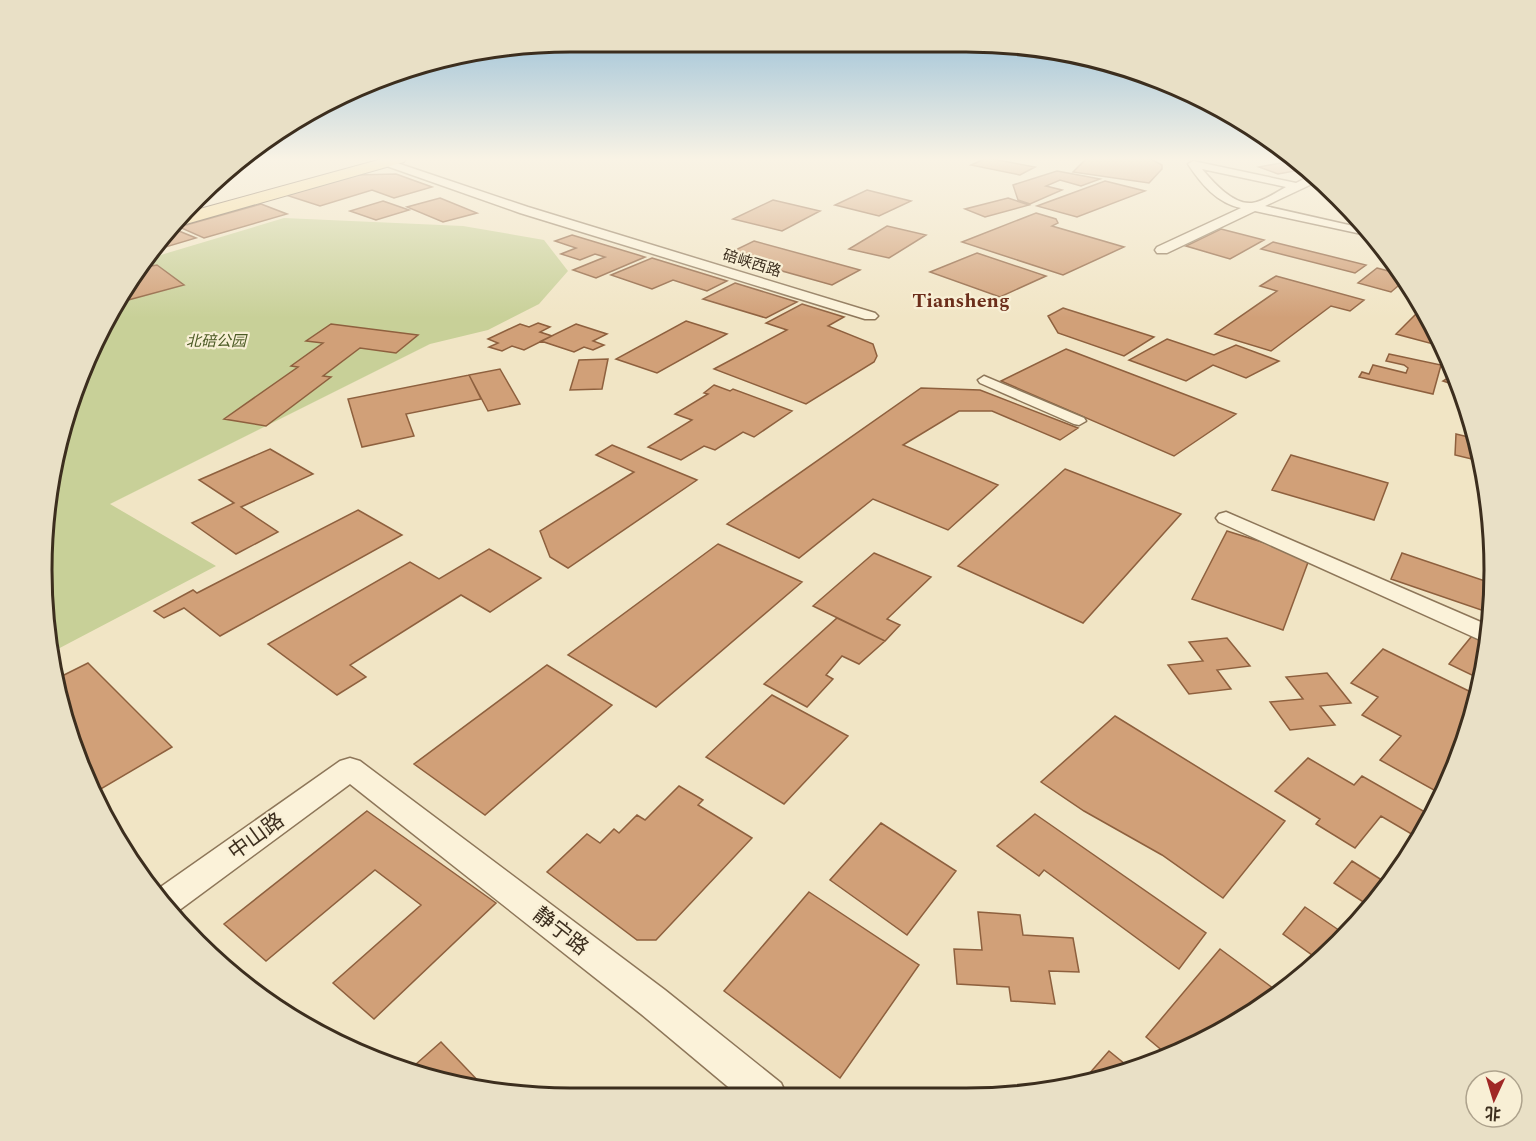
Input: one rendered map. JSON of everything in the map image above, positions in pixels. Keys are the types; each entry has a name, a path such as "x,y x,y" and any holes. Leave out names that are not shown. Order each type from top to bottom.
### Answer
{"street":[{"name":"碚峡西路","path":"531,212 870,316"},
{"path":"1167,248 1245,212"},
{"path":"1279,212 1356,230"},
{"path":"984,380 1079,421"},
{"path":"1226,518 1480,631"},
{"name":"中山路","path":"170,899 350,769"},
{"name":"静宁路","path":"350,769 653,1002 758,1088"}],"green space":[{"name":"北碚公园","path":"284,218 463,226 544,240 568,271 539,304 488,330 430,344 110,504 216,566 59,649 52,570 57,503 70,436 92,372 106,341 122,311 160,255"}],"building":[{"path":"232,212 287,214 204,238 182,228"},
{"path":"354,212 402,212 376,220"},
{"path":"420,212 477,213 443,222"},
{"path":"747,212 818,212 782,231 733,219"},
{"path":"864,212 887,212 879,216"},
{"path":"973,212 1002,212 985,217"},
{"path":"1060,212 1089,212 1077,217"},
{"path":"1036,213 1056,219 1058,223 1052,226 1124,247 1063,275 962,242"},
{"path":"887,226 926,235 889,258 849,249"},
{"path":"1221,229 1264,240 1230,259 1186,246"},
{"path":"179,231 196,238 167,247"},
{"path":"572,235 645,257 596,278 573,270 605,257 595,254 580,260 561,254 576,248 555,241"},
{"path":"754,241 860,270 832,285 725,255"},
{"path":"1273,242 1366,265 1355,273 1261,249"},
{"path":"977,253 1046,276 1000,297 930,272"},
{"path":"652,258 727,281 707,291 673,280 652,289 611,275"},
{"path":"157,265 184,285 129,300 140,283 152,266"},
{"path":"1377,268 1387,271 1398,286 1391,292 1358,283"},
{"path":"1276,276 1364,300 1350,311 1331,306 1271,351 1215,334 1277,291 1260,286"},
{"path":"735,283 797,302 766,318 703,299"},
{"path":"802,304 844,317 828,326 873,344 877,356 874,362 806,404 714,369 787,330 766,323"},
{"path":"1063,308 1154,337 1124,356 1058,333 1048,316"},
{"path":"1415,315 1431,343 1396,334"},
{"path":"686,321 727,334 657,373 616,359"},
{"path":"538,323 550,327 540,332 552,336 524,350 512,346 502,351 489,347 498,343 488,339 520,324 529,327"},
{"path":"331,324 418,335 396,353 360,348 323,376 331,377 266,426 224,419 298,367 291,366 323,343 306,341"},
{"path":"576,324 607,334 593,341 604,345 593,350 584,347 574,352 541,341"},
{"path":"1167,339 1214,355 1236,345 1279,361 1246,378 1213,365 1186,381 1129,360"},
{"path":"1066,349 1236,414 1174,456 1001,381"},
{"path":"1389,354 1441,365 1433,394 1359,377 1362,372 1369,374 1373,365 1406,373 1408,368 1404,365 1386,361"},
{"path":"608,359 602,389 570,390 579,360"},
{"path":"500,369 520,404 488,411 469,375"},
{"path":"469,375 481,399 406,414 414,436 362,447 348,399"},
{"path":"714,385 730,391 733,389 792,411 754,437 743,432 715,450 704,446 681,460 648,447 692,420 675,414 708,394 704,393"},
{"path":"921,388 980,390 1078,428 1060,440 992,411 959,411 903,445 998,485 948,530 873,499 799,558 727,524"},
{"path":"1456,434 1466,436 1472,459 1455,455"},
{"path":"612,445 697,480 568,568 550,557 540,531 634,472 596,455"},
{"path":"270,449 313,474 241,507 278,532 236,554 192,523 234,503 199,480"},
{"path":"1291,455 1388,483 1374,520 1272,490"},
{"path":"1065,469 1181,514 1083,623 958,566"},
{"path":"358,510 402,535 220,636 184,608 164,618 154,611 193,590 197,593"},
{"path":"1227,531 1310,557 1283,630 1192,599"},
{"path":"718,544 802,582 656,707 568,655"},
{"path":"489,549 541,578 490,612 461,595 350,665 366,677 337,695 268,644 410,562 439,579"},
{"path":"874,553 931,577 887,619 900,625 885,641 813,606"},
{"path":"1402,553 1483,580 1481,610 1391,579"},
{"path":"837,618 885,641 859,664 842,656 826,675 833,679 807,707 764,684"},
{"path":"1476,631 1479,632 1473,676 1449,664"},
{"path":"1227,638 1250,666 1217,670 1231,689 1189,694 1168,665 1203,661 1189,642"},
{"path":"1383,649 1469,691 1456,737 1434,790 1380,760 1401,736 1362,715 1378,697 1351,683"},
{"path":"88,663 172,747 101,789 80,737 63,676"},
{"path":"547,665 612,705 485,815 414,764"},
{"path":"1327,673 1351,703 1320,706 1335,725 1290,730 1270,702 1303,699 1286,677"},
{"path":"772,695 848,736 784,804 706,757"},
{"path":"1115,716 1285,821 1223,898 1162,855 1084,811 1041,782"},
{"path":"1308,758 1354,785 1362,776 1424,811 1411,834 1381,816 1355,848 1316,824 1320,819 1275,791"},
{"path":"679,786 703,800 698,805 752,838 656,940 637,940 547,872 587,834 600,843 614,829 619,833 637,815 645,820"},
{"path":"367,811 496,903 374,1019 333,983 421,905 375,870 266,961 224,924"},
{"path":"1035,814 1206,933 1179,969 1044,870 1039,876 997,846"},
{"path":"881,823 956,871 907,935 830,880"},
{"path":"1352,861 1381,879 1363,902 1334,883"},
{"path":"809,892 919,965 840,1078 724,991"},
{"path":"1305,907 1339,930 1312,955 1283,934"},
{"path":"978,912 1020,915 1023,935 1073,938 1079,972 1049,971 1055,1004 1011,1001 1009,987 957,984 954,949 982,950"},
{"path":"1220,949 1272,987 1224,1019 1164,1049 1162,1050 1146,1037"},
{"path":"441,1042 478,1080 436,1071 415,1065"},
{"path":"1109,1051 1124,1063 1100,1071 1089,1074"}],"district":[{"name":"Tiansheng","path":"961,300"}]}
